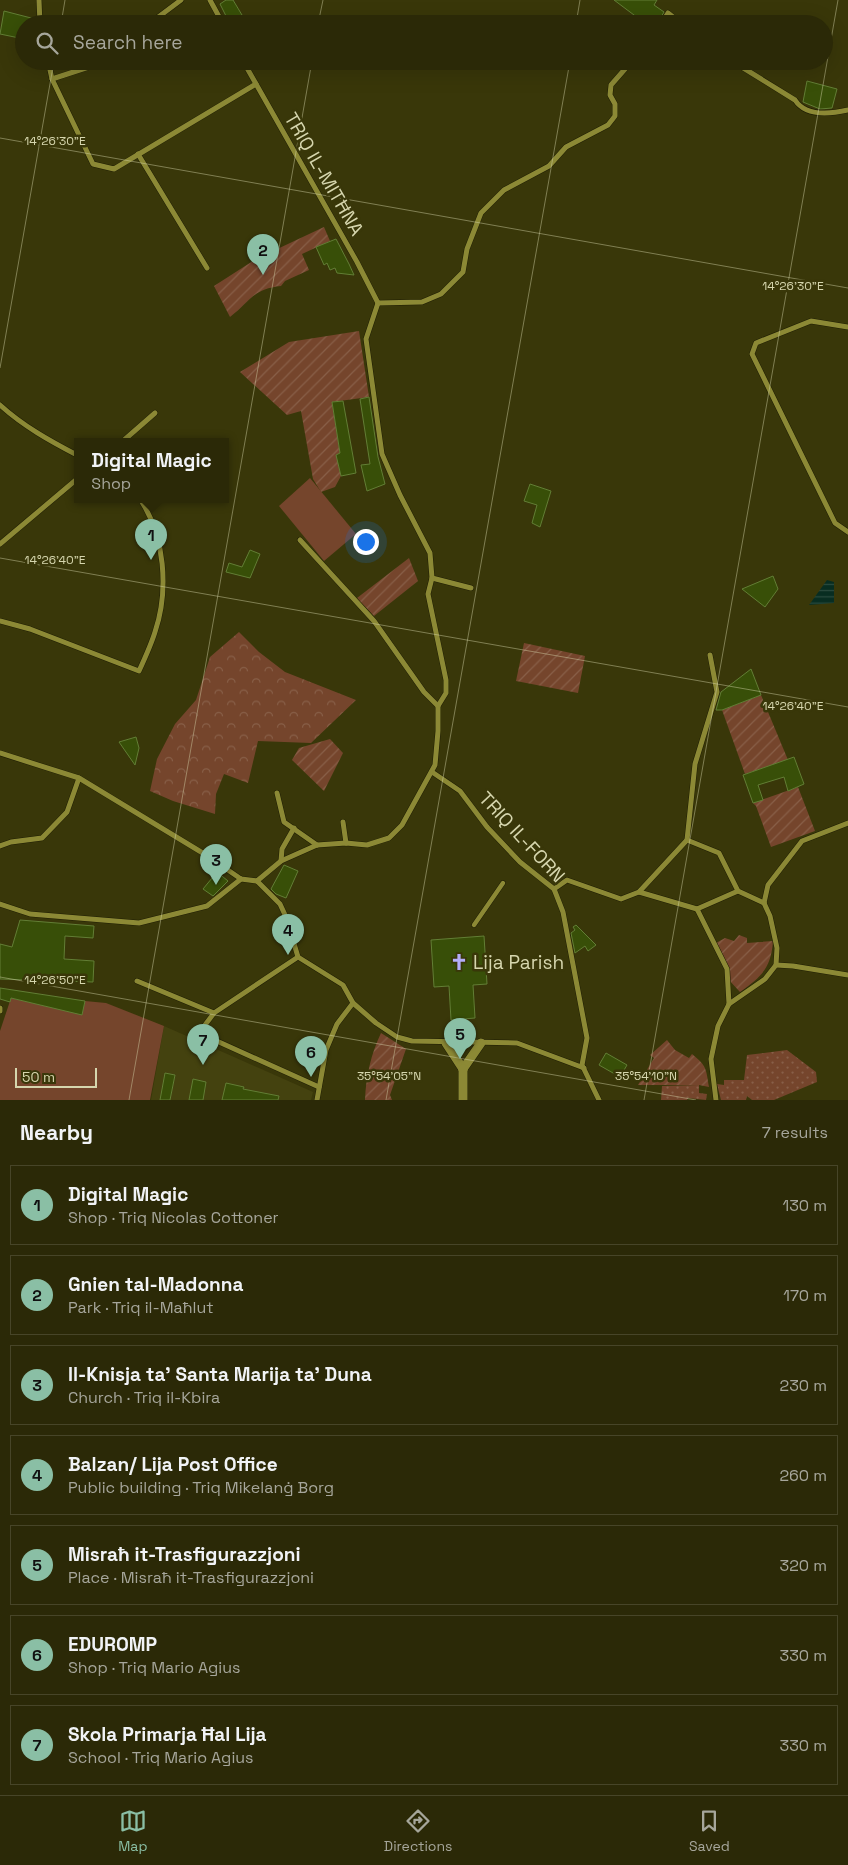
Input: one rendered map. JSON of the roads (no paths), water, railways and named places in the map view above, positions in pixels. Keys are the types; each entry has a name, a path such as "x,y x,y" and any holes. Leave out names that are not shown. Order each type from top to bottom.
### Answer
{"street":[{"path":"39,0 40,15"},
{"path":"161,15 181,0"},
{"path":"210,0 218,15"},
{"path":"50,70 52,79 93,164 114,169 256,84"},
{"path":"52,79 80,70"},
{"name":"TRIQ IL-MITĦNA","path":"248,70 357,262 378,303"},
{"path":"257,881 281,861 316,845 346,843 366,845 390,838 402,825 432,772 434,765 438,731 438,706 446,693 446,680 428,594 432,578 430,553 396,488 382,454 366,339 378,303 422,302 441,294 463,272 467,249 481,213 504,190 549,166 566,148 608,125 615,116 615,104 610,95 611,85 624,70"},
{"path":"747,70 795,100 799,107 822,114 848,110"},
{"path":"138,154 207,268"},
{"path":"848,327 811,321 756,343 752,354 835,523 848,532"},
{"path":"0,405 15,418 54,444 74,454"},
{"path":"126,438 155,413"},
{"path":"0,544 74,482"},
{"path":"0,621 30,629 139,671 155,632 163,595 161,558 150,514 143,503"},
{"path":"300,540 374,621 424,692 438,706"},
{"path":"432,578 471,588"},
{"path":"554,889 567,880 621,899 639,892 687,840 694,764 717,692 710,655"},
{"path":"0,753 78,778 241,879 257,881 280,904 286,917 298,957 343,985 353,1003 376,1024 397,1037 412,1041 446,1043 516,1043 584,1068 598,1100"},
{"name":"TRIQ IL-FORN","path":"432,772 460,791 487,827 513,855 554,889 563,912 587,1038 582,1064 584,1068"},
{"path":"0,846 11,842 42,838 67,812 78,778"},
{"path":"276,793 284,822 316,845"},
{"path":"343,822 346,843"},
{"path":"716,1100 711,1059 718,1026 729,1004 765,979 776,965 777,948 770,916 764,903 768,885 802,841 848,824"},
{"path":"281,861 282,850 294,828"},
{"path":"687,840 719,853 738,891 764,903"},
{"path":"0,904 30,914 138,923 207,906 241,879"},
{"path":"474,925 503,882"},
{"path":"639,892 697,909 738,891"},
{"path":"697,909 727,969 729,1004"},
{"path":"298,957 214,1014 198,1033 319,1088"},
{"path":"776,965 848,975"},
{"path":"137,981 214,1014"},
{"path":"317,1100 326,1050 337,1024 353,1003"},
{"path":"446,1043 464,1069"},
{"path":"463,1100 464,1069 481,1043"}],"place":[{"name":"Gnien tal-Madonna","path":"263,275"},
{"name":"Digital Magic","path":"151,560"},
{"name":"Il-Knisja ta' Santa Marija ta' Duna","path":"216,885"},
{"name":"Balzan/ Lija Post Office","path":"288,955"},
{"name":"Lija Parish","path":"459,962"},
{"name":"Misraħ it-Trasfigurazzjoni","path":"460,1059"},
{"name":"Skola Primarja Ħal Lija","path":"203,1065"},
{"name":"EDUROMP","path":"311,1077"}]}
